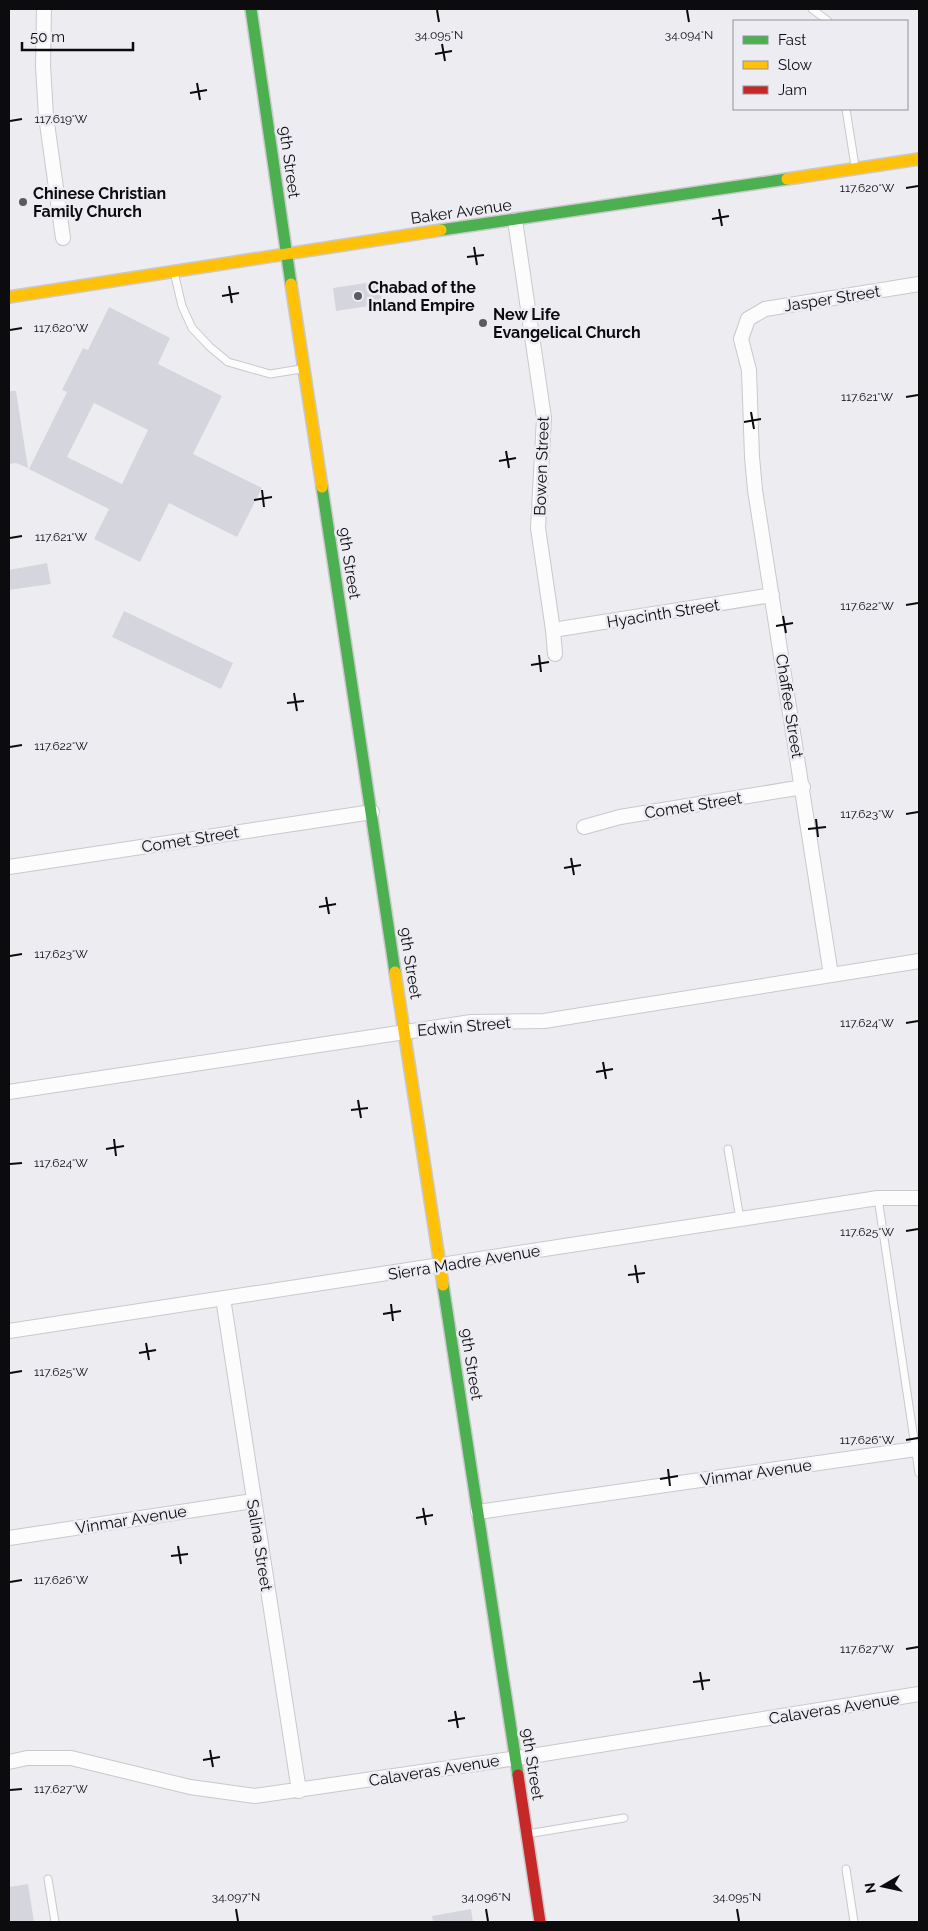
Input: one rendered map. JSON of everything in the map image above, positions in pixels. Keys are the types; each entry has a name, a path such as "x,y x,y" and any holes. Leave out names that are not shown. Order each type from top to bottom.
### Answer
{"street":[{"path":"44,9 43,66 46,116 63,238"},
{"name":"9th Street","path":"251,9 286,253 540,1921"},
{"name":"Baker Avenue","path":"9,297 286,253 919,159"},
{"name":"Bowen Street","path":"515,220 544,418 538,528 555,654"},
{"name":"Jasper Street","path":"748,319 765,309 919,284"},
{"name":"Chaffee Street","path":"748,319 742,339 749,370 755,490 831,974"},
{"name":"Hyacinth Street","path":"553,630 772,595"},
{"name":"Comet Street","path":"584,827 620,817 803,787"},
{"name":"Comet Street","path":"9,867 372,812"},
{"name":"Edwin Street","path":"9,1092 471,1022 544,1021 919,960"},
{"name":"Sierra Madre Avenue","path":"9,1331 878,1198 919,1198"},
{"name":"Salina Street","path":"223,1298 299,1791"},
{"name":"Vinmar Avenue","path":"478,1512 917,1449"},
{"name":"Vinmar Avenue","path":"9,1538 253,1501"},
{"name":"Calaveras Avenue","path":"9,1762 27,1758 71,1758 190,1787 255,1796 515,1758 919,1694"}],"lane":[{"path":"812,9 827,20"},
{"path":"846,110 855,169"},
{"path":"174,271 182,306 192,328 228,362 270,374 304,369"},
{"path":"728,1149 740,1219"},
{"path":"878,1198 917,1449 919,1473"},
{"path":"527,1834 624,1818"},
{"path":"846,1869 854,1922"},
{"path":"48,1879 55,1922"}],"building":[{"name":"Chabad of the Inland Empire","path":"379,281 383,304 336,311 333,288"},
{"path":"109,307 170,338 158,364 222,396 193,454 262,488 237,537 169,503 140,562 94,539 109,509 29,469 67,392 62,390 83,348 88,350","holes":["94,403 148,430 122,484 67,457"]},
{"path":"9,391 16,391 28,468 16,463 9,464"},
{"path":"47,563 51,584 9,590 9,570"},
{"path":"124,611 233,663 221,689 112,637"},
{"path":"28,1884 34,1922 9,1922 9,1887"},
{"path":"471,1909 473,1922 433,1922 432,1916"}],"traffic: fast":[{"path":"251,9 291,284"},
{"path":"441,230 787,179"},
{"path":"322,487 395,972"},
{"path":"443,1285 518,1775"}],"traffic: slow":[{"path":"787,179 919,159"},
{"path":"9,297 441,230"},
{"path":"291,284 322,487"},
{"path":"395,972 443,1285"}],"traffic: jam":[{"path":"518,1775 540,1922"}],"place":[{"name":"Chinese Christian Family Church","path":"23,202"},
{"name":"Chabad of the Inland Empire","path":"358,296"},
{"name":"New Life Evangelical Church","path":"483,323"}]}
